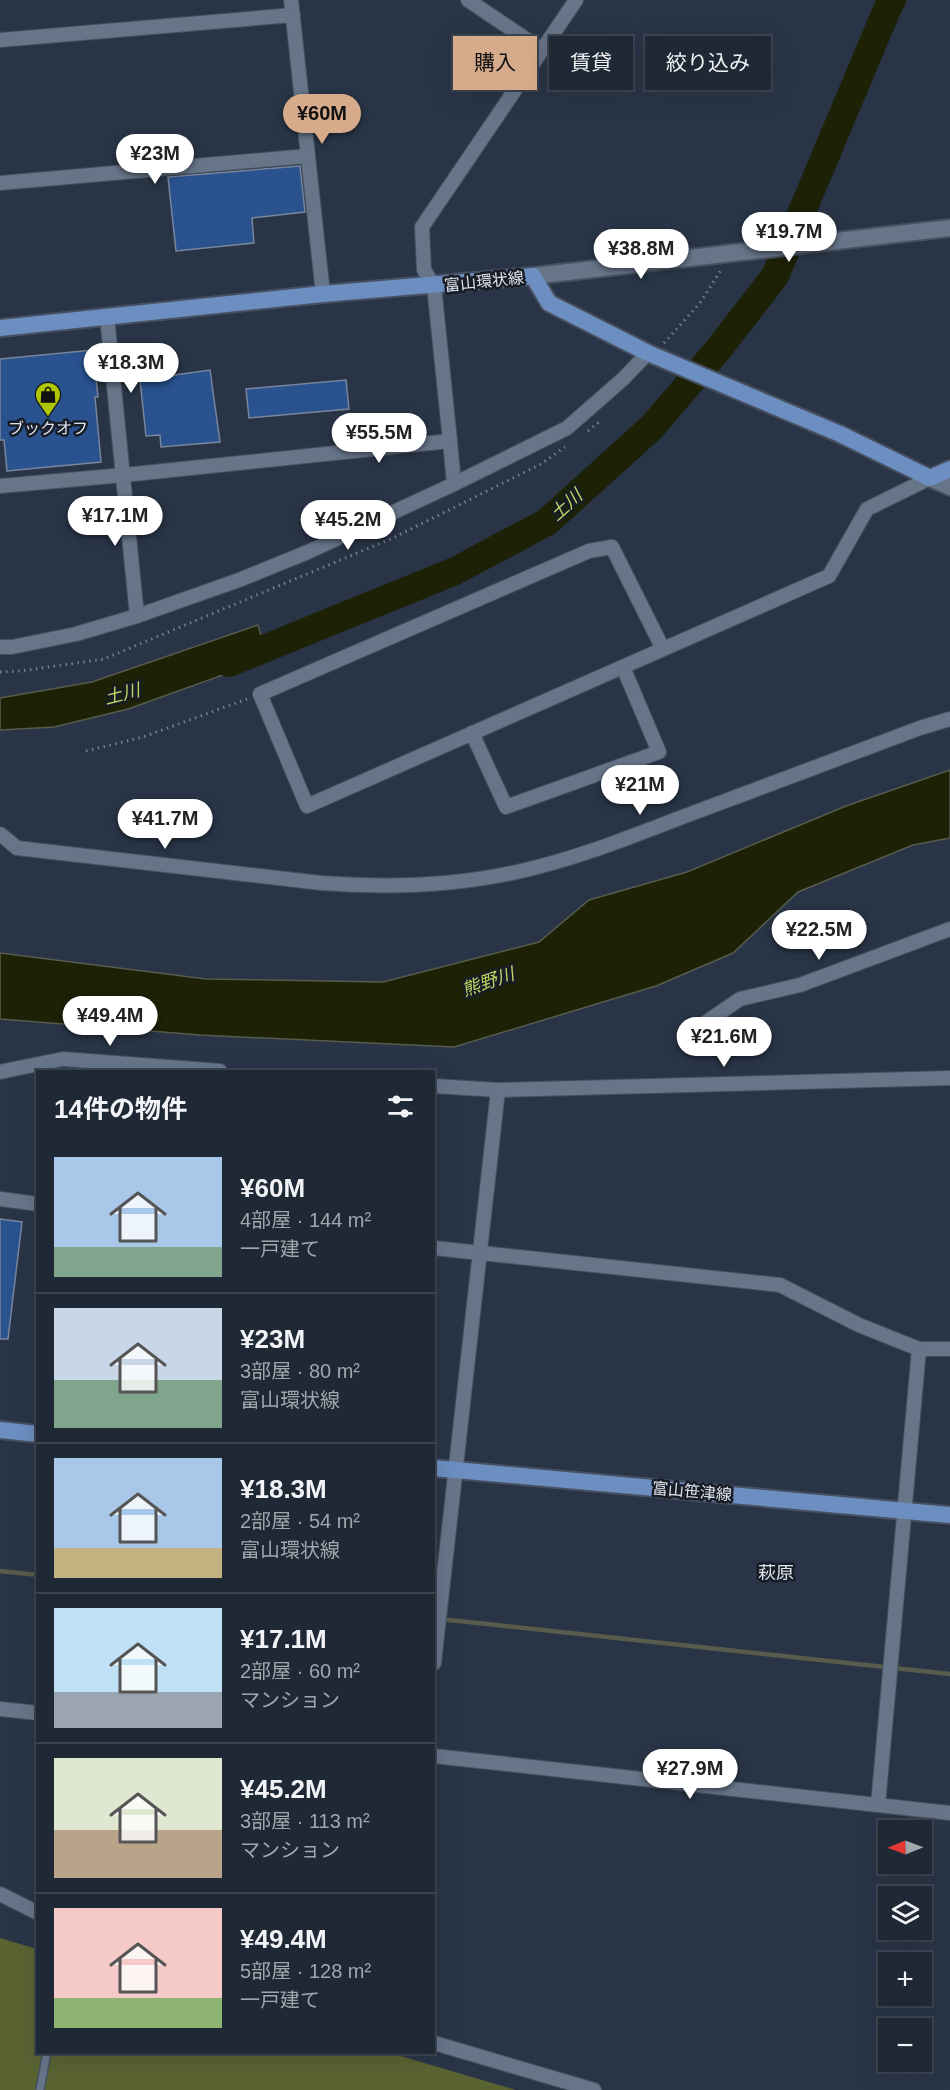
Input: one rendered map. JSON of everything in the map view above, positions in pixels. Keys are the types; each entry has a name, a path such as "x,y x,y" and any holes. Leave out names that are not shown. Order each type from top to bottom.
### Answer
{"main road":[{"name":"富山環状線","path":"0,328 323,294 533,276 549,303 653,355 840,434 930,478"},
{"path":"930,478 950,469"},
{"path":"0,1431 36,1434"},
{"name":"富山笹津線","path":"435,1468 950,1515"}],"street":[{"path":"291,0 323,294"},
{"path":"468,0 542,50"},
{"path":"454,484 434,286 424,270 422,227 576,0"},
{"path":"0,40 293,15"},
{"path":"0,183 308,156"},
{"path":"533,276 950,228"},
{"path":"107,317 137,616"},
{"path":"0,647 12,647 76,634 137,616 239,580 308,552 567,428 653,355"},
{"path":"0,486 450,441"},
{"path":"663,649 612,547 589,551 260,694 307,806 829,576 867,509 930,478 950,487"},
{"path":"472,733 506,807 659,752 623,667"},
{"path":"0,834 17,848 321,883 366,886 419,885 476,879 521,871 593,851 898,736 950,719"},
{"path":"705,1023 740,999 800,985 950,929"},
{"path":"0,1072 63,1059 207,1070"},
{"path":"435,1086 498,1090 950,1078"},
{"path":"435,1655 498,1090"},
{"path":"0,1199 36,1204"},
{"path":"435,1248 780,1285 859,1325 919,1349 950,1349"},
{"path":"878,1805 919,1349"},
{"path":"0,1709 36,1713"},
{"path":"435,1756 950,1813"},
{"path":"0,1894 36,1912"},
{"path":"435,2043 594,2090"}],"lane":[{"path":"40,2090 47,2054"}],"path":[{"path":"86,751 143,737 260,694"}],"green space":[{"path":"0,1938 36,1949 36,2054 394,2054 516,2090 0,2090"}],"water":[{"path":"258,625 267,659 128,709 54,727 0,730 0,698 92,682"},
{"name":"熊野川","path":"950,770 950,838 913,845 798,892 733,953 656,986 454,1047 200,1035 0,1019 0,953 206,979 383,982 539,942 589,900 687,872 846,806"}],"building":[{"path":"300,166 305,212 252,218 254,243 176,251 168,177"},
{"name":"ブックオフ","path":"93,350 101,462 7,471 4,440 0,440 0,359"},
{"path":"210,370 220,442 161,447 160,435 146,436 140,380"},
{"path":"346,380 349,409 249,418 246,389"},
{"path":"0,1219 22,1222 8,1339 0,1339"}],"waterway":[{"name":"土川","path":"229,663 455,571 547,522 652,427 717,351 775,276 892,0"},
{"path":"0,1571 36,1575"},
{"path":"440,1619 950,1674"}],"place":[{"name":"ブックオフ","path":"48,418"}],"district":[{"name":"萩原","path":"776,1573"}]}
